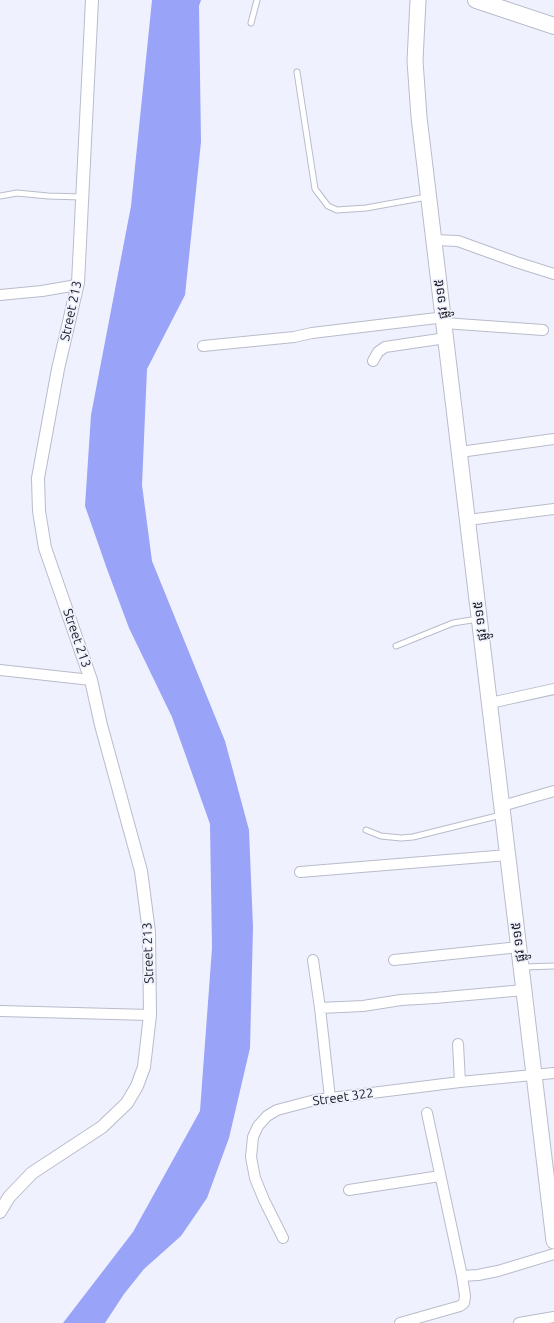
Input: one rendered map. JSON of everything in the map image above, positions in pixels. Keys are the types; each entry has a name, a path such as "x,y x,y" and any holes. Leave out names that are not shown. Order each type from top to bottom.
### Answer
{"highway":[{"path":"476,0 554,26"}],"main road":[{"name":"ផ្លូវ ១១៥","path":"418,0 415,61 419,117 554,1240"}],"street":[{"name":"Street 213","path":"0,1212 9,1197 32,1173 102,1127 127,1103 137,1086 144,1067 150,1015 149,932 141,871 100,725 91,680 45,548 39,511 38,478 58,369 78,283 92,0"},
{"path":"434,240 458,241 554,274"},
{"path":"0,295 71,286 78,283"},
{"path":"203,346 294,337 312,333 437,318 444,325"},
{"path":"373,361 378,352 385,347 444,325 543,330"},
{"path":"460,452 554,438"},
{"path":"468,520 554,509"},
{"path":"0,670 91,680"},
{"path":"490,703 554,690"},
{"path":"502,810 554,791"},
{"path":"300,872 508,854"},
{"path":"394,960 519,947"},
{"path":"313,960 330,1098"},
{"path":"320,1008 363,1006 401,1000 524,990"},
{"path":"0,1011 150,1015"},
{"path":"458,1044 460,1082"},
{"name":"Street 322","path":"283,1238 255,1178 251,1157 254,1137 258,1126 267,1116 277,1110 330,1098 460,1082 554,1073"},
{"path":"400,1323 460,1306 464,1303 465,1296 427,1113"},
{"path":"349,1190 440,1176"},
{"path":"462,1276 478,1275 498,1271 554,1254"},
{"path":"518,1323 554,1317"}],"lane":[{"path":"251,23 257,0"},
{"path":"298,72 315,189 328,206 337,210 366,208 429,197"},
{"path":"0,196 17,193 83,197"},
{"path":"396,646 453,623 480,619"},
{"path":"366,830 381,836 406,838 442,830 502,810"},
{"path":"521,967 554,966"}],"water":[{"path":"152,0 201,0 199,6 201,142 185,295 147,369 142,485 152,561 225,741 249,830 253,927 250,1048 229,1138 207,1198 181,1236 144,1269 124,1294 105,1323 63,1323 133,1232 200,1111 212,948 210,824 172,717 129,628 85,506 91,415 131,206"}]}
